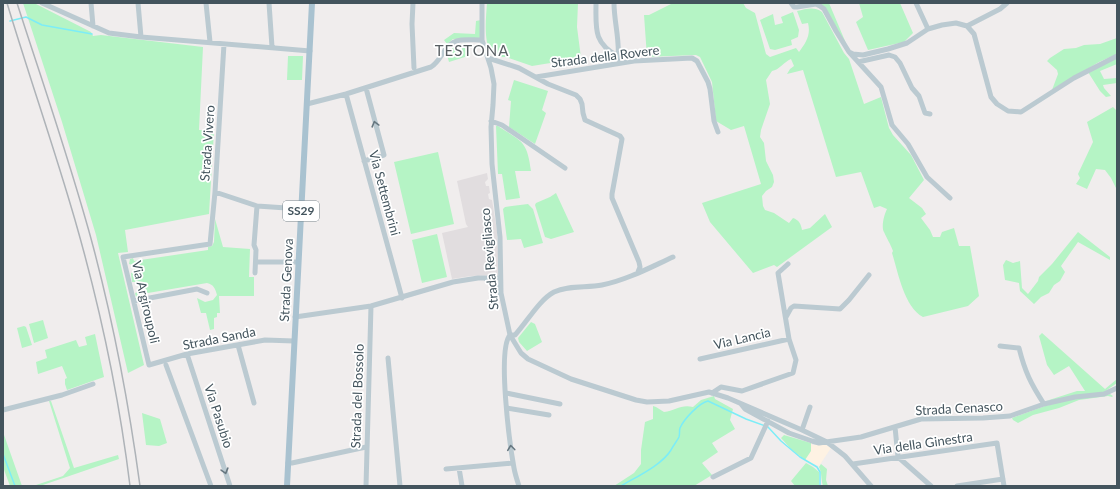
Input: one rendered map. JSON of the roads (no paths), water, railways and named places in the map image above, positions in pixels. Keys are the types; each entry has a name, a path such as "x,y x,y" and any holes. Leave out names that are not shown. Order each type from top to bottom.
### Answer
{"main road":[{"name":"Strada Genova","path":"287,486 312,3"}],"street":[{"path":"42,3 109,33 141,37 310,50"},
{"path":"91,3 93,26"},
{"path":"138,3 141,37"},
{"path":"206,3 210,42"},
{"path":"269,3 272,46"},
{"path":"413,3 412,24 414,68"},
{"name":"Strada Revigliasco","path":"482,3 482,40 494,84 491,121 492,164 500,237 500,278 502,297 510,335 521,353 528,359 571,379 628,398 647,402 669,401 700,394 712,393 738,402 827,442 845,456 871,486"},
{"path":"596,3 597,34 604,47 618,58 619,43 614,14 614,3"},
{"path":"791,3 794,7 816,4 824,9 849,52 881,87 892,125 908,144 927,177 950,198"},
{"path":"916,3 928,29"},
{"path":"967,26 1000,9 1007,3"},
{"path":"849,52 863,55 907,43 928,29 956,23 967,26 974,34 991,97 997,104 1008,111 1021,112 1074,78 1117,56"},
{"path":"307,104 346,94 431,67 439,60 448,45 455,40 482,40"},
{"name":"Strada Vivero","path":"210,244 215,192 224,44"},
{"path":"858,62 889,55 895,57 900,63 912,88 919,96 925,113 930,114"},
{"name":"Strada della Rovere","path":"488,58 519,68 548,84 576,95 582,104 585,120 616,133 622,139 612,198 639,262 640,267 638,272"},
{"name":"Strada della Rovere","path":"536,77 634,61 692,58 698,61 708,82 714,121 718,132"},
{"path":"364,161 384,155 366,88"},
{"name":"Via Settembrini","path":"346,94 402,298"},
{"path":"491,121 502,126 565,168"},
{"path":"215,192 257,206 301,209"},
{"path":"255,273 256,250 254,245 257,206"},
{"name":"Via Argiroupoli","path":"149,366 123,257 210,244"},
{"path":"519,486 513,463 504,370 506,343 510,335 515,335 545,299 554,292 603,285 674,257"},
{"path":"256,262 298,262"},
{"name":"Via Lancia","path":"712,393 721,387 742,391 793,373 796,360 789,339 778,273 788,264"},
{"name":"Via Lancia","path":"786,317 791,308 794,306 840,309 849,300 868,275"},
{"path":"296,317 371,306 453,282 473,278 500,278"},
{"path":"486,278 496,286 502,297"},
{"path":"134,301 197,289 206,293"},
{"name":"Strada del Bossolo","path":"366,486 371,306"},
{"name":"Via Lancia","path":"700,359 789,339"},
{"name":"Strada Sanda","path":"149,366 187,354 265,340 294,341"},
{"path":"238,345 254,403"},
{"path":"1000,346 1019,348 1024,368 1032,386 1044,404"},
{"name":"Via Pasubio","path":"187,354 230,486"},
{"path":"388,358 400,486"},
{"path":"166,365 211,486"},
{"path":"3,410 62,395 93,384"},
{"name":"Strada Cenasco","path":"827,442 851,439 895,428 921,418 983,418 1010,416 1044,404 1075,397 1104,394 1116,388"},
{"path":"506,393 560,404"},
{"name":"Strada Revigliasco","path":"738,402 766,424 812,441 827,442"},
{"path":"802,430 810,407"},
{"path":"507,408 549,415"},
{"path":"713,477 751,458 766,424"},
{"path":"895,428 898,457 931,486"},
{"name":"Via della Ginestra","path":"853,464 997,443 1003,479"},
{"path":"288,463 366,447"},
{"path":"446,469 513,463"},
{"path":"460,468 462,486"},
{"path":"958,486 1003,479 1004,486"}],"waterway":[{"path":"10,21 26,17 42,25 92,34"},
{"path":"621,486 662,461 679,437 680,428 685,420 696,408 708,401 746,419 768,427 781,441 800,457 817,467 820,472 820,486"},
{"path":"3,454 15,486"}],"railway":[{"path":"7,3 67,193 93,286 108,352 126,452 130,486"},
{"path":"17,3 76,185 101,276 120,365 140,486"}],"district":[{"name":"TESTONA","path":"472,51"}]}
